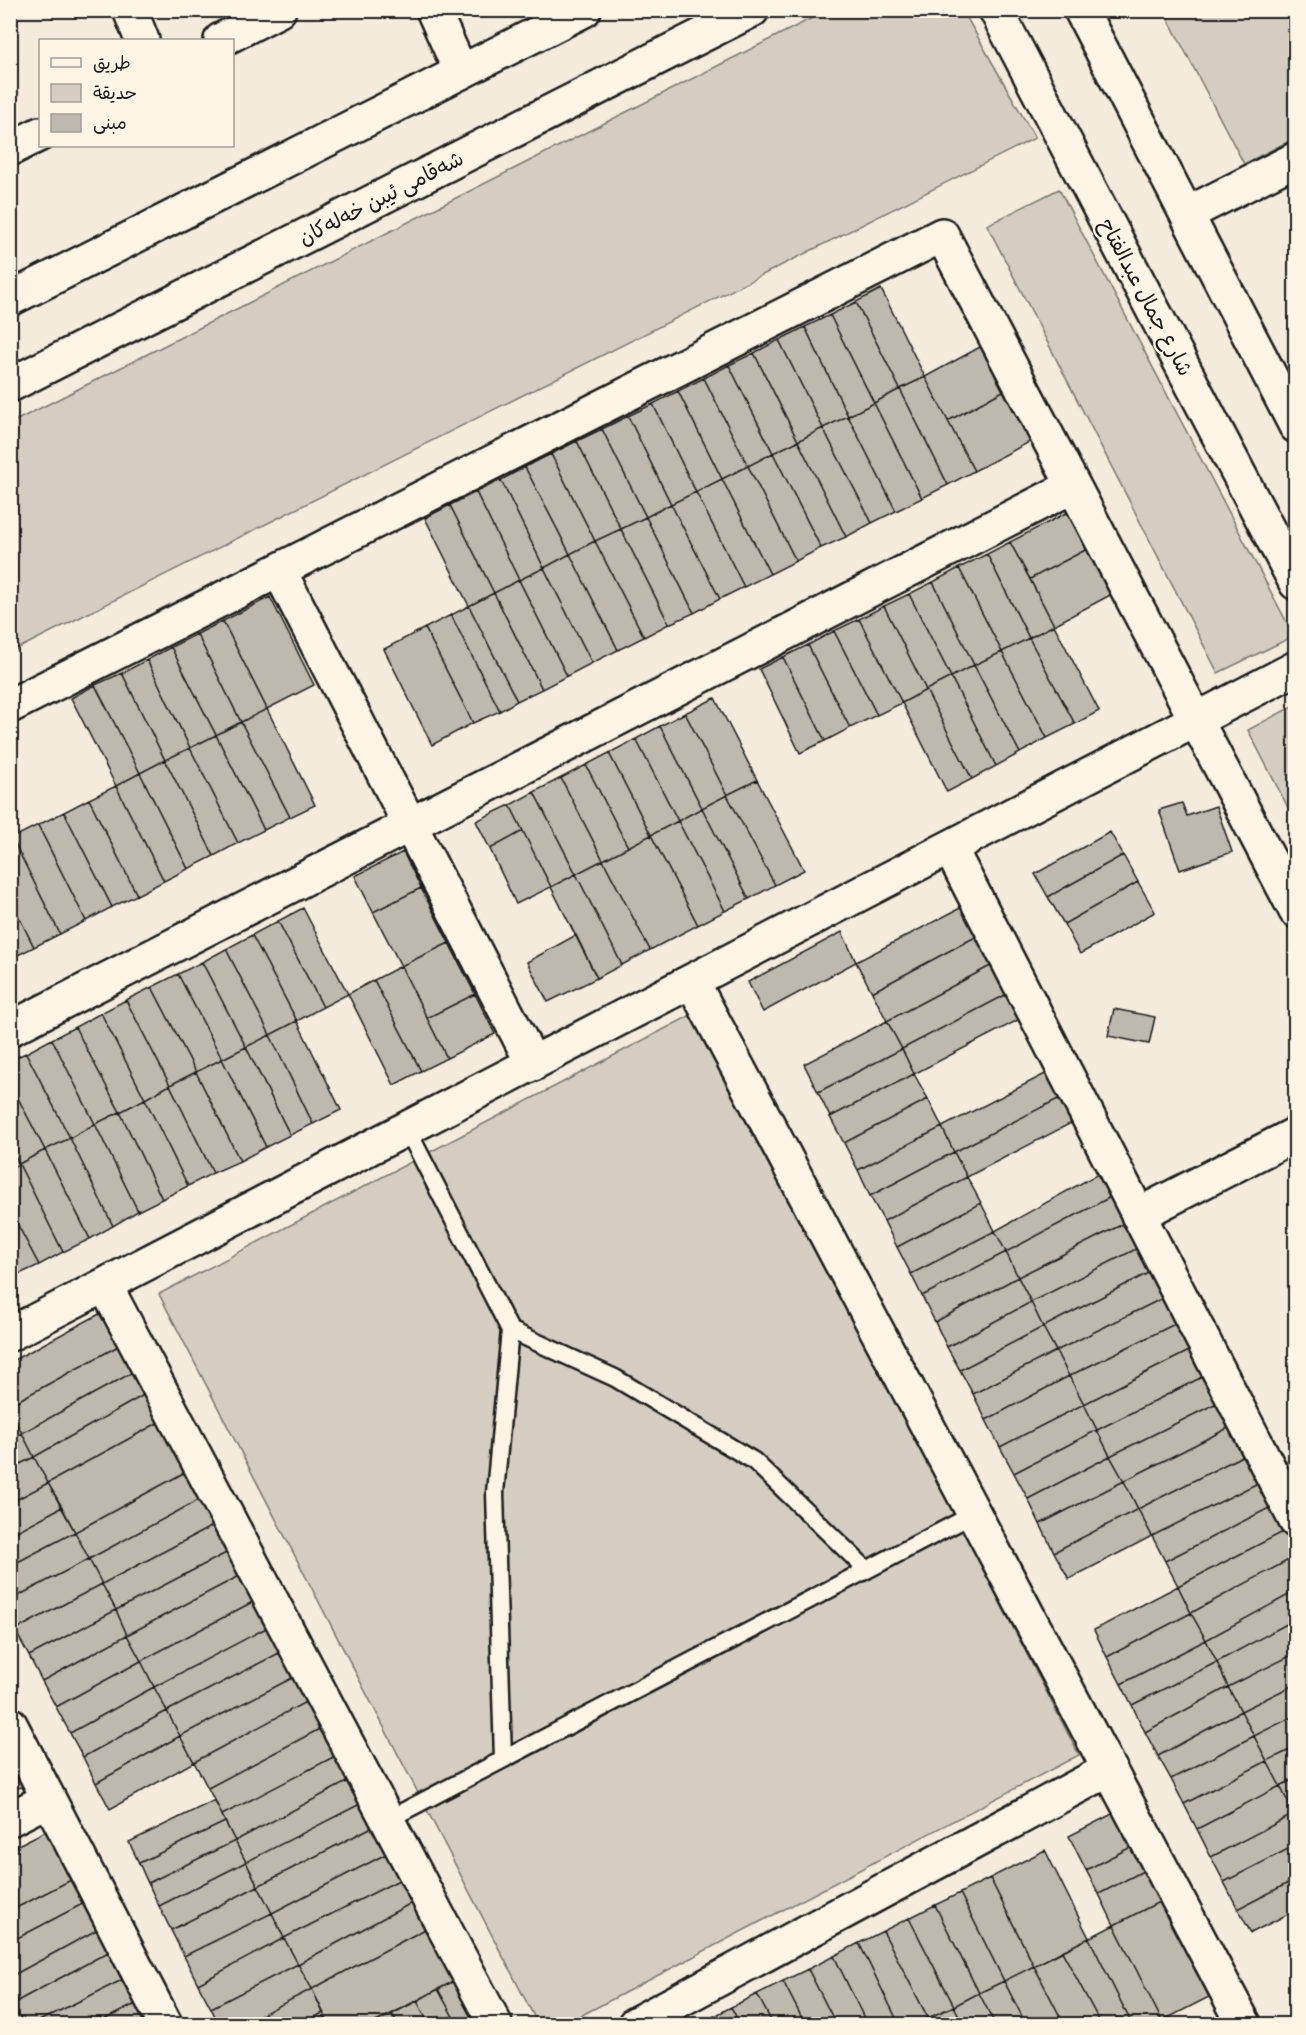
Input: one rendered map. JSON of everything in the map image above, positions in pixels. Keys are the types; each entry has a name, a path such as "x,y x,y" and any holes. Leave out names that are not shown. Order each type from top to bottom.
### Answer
{"street":[{"path":"130,10 142,39"},
{"path":"223,39 279,10"},
{"path":"433,10 461,72"},
{"path":"10,299 584,10"},
{"name":"شەقامی ئیبن خەلەکان","path":"10,385 752,10"},
{"name":"شارع جمال عبدالفتاح","path":"996,10 1296,583"},
{"path":"1081,10 1296,426"},
{"path":"10,149 39,134"},
{"path":"1187,214 1296,159"},
{"path":"10,706 942,235 1296,911"},
{"path":"10,1029 1073,486"},
{"path":"279,570 533,1064"},
{"path":"10,1334 1296,668"},
{"path":"950,848 1293,1511"},
{"path":"692,981 1244,2025"},
{"path":"1138,1215 1296,1134"},
{"path":"105,1286 495,2025"},
{"path":"10,1724 165,2025"},
{"path":"635,2025 1110,1769"},
{"path":"10,1819 49,1799"}],"lane":[{"path":"407,1129 510,1330 495,1493 503,1759"},
{"path":"510,1330 615,1378 754,1461 867,1570"},
{"path":"387,1820 974,1514"}],"green space":[{"path":"826,11 963,11 1035,138 11,652 11,423"},
{"path":"1164,11 1295,11 1295,138 1244,164"},
{"path":"1059,189 1294,636 1218,673 987,225"},
{"path":"1295,705 1295,821 1248,730"},
{"path":"695,1013 1079,1755 565,2024 538,2024 159,1294"}],"building":[{"path":"881,289 925,377 900,389 856,302"},
{"path":"856,302 900,389 874,403 830,315"},
{"path":"830,315 874,403 848,416 805,327"},
{"path":"805,327 848,416 823,428 779,340"},
{"path":"779,340 823,428 798,441 754,353"},
{"path":"991,341 1014,385 948,421 925,377"},
{"path":"754,353 798,441 773,453 729,365"},
{"path":"729,365 773,453 748,466 704,378"},
{"path":"925,377 974,471 948,485 900,389"},
{"path":"704,378 748,466 722,479 678,391"},
{"path":"1014,385 1041,436 974,471 948,421"},
{"path":"900,389 948,485 922,498 874,403"},
{"path":"678,391 722,479 696,492 653,404"},
{"path":"874,403 922,498 896,511 848,416"},
{"path":"653,404 696,492 671,504 628,416"},
{"path":"628,416 671,504 646,517 602,429"},
{"path":"848,416 896,511 872,523 823,428"},
{"path":"823,428 872,523 846,537 798,441"},
{"path":"602,429 646,517 621,529 577,441"},
{"path":"577,441 621,529 595,541 551,454"},
{"path":"798,441 846,537 821,548 773,453"},
{"path":"773,453 821,548 796,561 748,466"},
{"path":"551,454 595,541 570,554 525,467"},
{"path":"748,466 796,561 770,574 722,479"},
{"path":"525,467 570,554 544,568 501,480"},
{"path":"722,479 770,574 744,587 696,492"},
{"path":"501,480 544,568 519,580 476,492"},
{"path":"476,492 519,580 494,593 450,505"},
{"path":"696,492 744,587 720,599 671,504"},
{"path":"671,504 720,599 694,613 646,517"},
{"path":"450,505 494,593 469,606 425,518"},
{"path":"1074,509 1093,546 1030,579 1010,542"},
{"path":"646,517 694,613 669,624 621,529"},
{"path":"621,529 669,624 644,637 595,541"},
{"path":"595,541 644,637 618,650 570,554"},
{"path":"1010,542 1054,625 1029,638 987,554"},
{"path":"1093,546 1118,591 1054,625 1030,579"},
{"path":"570,554 618,650 592,663 544,568"},
{"path":"987,554 1029,638 1002,652 959,568"},
{"path":"544,568 592,663 567,676 519,580"},
{"path":"959,568 1002,652 974,665 933,582"},
{"path":"519,580 567,676 542,689 494,593"},
{"path":"933,582 974,665 951,677 909,594"},
{"path":"494,593 542,689 517,701 469,606"},
{"path":"909,594 951,677 926,690 884,606"},
{"path":"270,597 314,685 267,709 223,621"},
{"path":"469,606 517,701 500,711 451,615"},
{"path":"884,606 926,690 902,703 859,619"},
{"path":"451,615 500,711 473,723 425,628"},
{"path":"859,619 902,703 877,715 834,631"},
{"path":"223,621 267,709 241,722 197,634"},
{"path":"1054,625 1099,711 1075,724 1029,638"},
{"path":"425,628 473,723 432,745 384,649"},
{"path":"834,631 877,715 850,728 808,645"},
{"path":"197,634 241,722 216,735 171,647"},
{"path":"1029,638 1075,724 1047,738 1002,652"},
{"path":"808,645 850,728 825,741 783,657"},
{"path":"171,647 216,735 190,748 147,660"},
{"path":"1002,652 1047,738 1020,753 974,665"},
{"path":"783,657 825,741 800,753 759,669"},
{"path":"147,660 190,748 165,760 122,673"},
{"path":"974,665 1020,753 996,766 951,677"},
{"path":"122,673 165,760 140,773 95,685"},
{"path":"951,677 996,766 972,779 926,690"},
{"path":"95,685 140,773 116,786 71,698"},
{"path":"926,690 972,779 947,792 902,703"},
{"path":"715,698 757,780 727,795 685,713"},
{"path":"267,709 315,805 290,817 241,722"},
{"path":"685,713 727,795 702,808 660,726"},
{"path":"241,722 290,817 264,830 216,735"},
{"path":"660,726 702,808 678,821 636,739"},
{"path":"216,735 264,830 238,843 190,748"},
{"path":"636,739 678,821 651,835 609,753"},
{"path":"190,748 238,843 214,856 165,760"},
{"path":"609,753 651,835 628,847 586,765"},
{"path":"165,760 214,856 188,869 140,773"},
{"path":"586,765 628,847 603,860 561,778"},
{"path":"140,773 188,869 164,881 116,786"},
{"path":"561,778 603,860 576,874 534,792"},
{"path":"757,780 804,870 775,885 727,795"},
{"path":"116,786 164,881 137,895 89,799"},
{"path":"534,792 576,874 551,887 510,805"},
{"path":"727,795 775,885 749,899 702,808"},
{"path":"89,799 137,895 112,907 64,812"},
{"path":"1182,803 1187,816 1216,806 1232,852 1180,870 1159,810"},
{"path":"510,805 523,831 490,849 476,821"},
{"path":"702,808 749,899 725,911 678,821"},
{"path":"64,812 112,907 86,921 38,825"},
{"path":"678,821 725,911 698,925 651,835"},
{"path":"38,825 86,921 60,934 12,838"},
{"path":"523,831 551,887 516,904 490,849"},
{"path":"1110,832 1123,855 1048,897 1035,874"},
{"path":"651,835 698,925 650,950 603,860"},
{"path":"12,838 60,934 34,947 10,899 10,839"},
{"path":"403,852 421,888 373,912 355,876"},
{"path":"1123,855 1138,882 1064,924 1048,897"},
{"path":"603,860 650,950 622,965 576,874"},
{"path":"576,874 622,965 597,978 551,887"},
{"path":"1138,882 1155,912 1080,954 1064,924"},
{"path":"421,888 449,943 401,966 373,912"},
{"path":"10,899 34,947 10,959"},
{"path":"966,905 981,934 872,992 856,962"},
{"path":"303,908 348,994 323,1007 278,921"},
{"path":"278,921 323,1007 297,1021 252,935"},
{"path":"842,932 856,962 763,1012 748,982"},
{"path":"981,934 996,963 887,1021 872,992"},
{"path":"252,935 297,1021 270,1035 226,949"},
{"path":"576,935 597,978 548,1002 527,962"},
{"path":"449,943 475,994 427,1018 401,966"},
{"path":"226,949 270,1035 246,1047 202,962"},
{"path":"202,962 246,1047 222,1059 178,974"},
{"path":"996,963 1011,992 902,1049 887,1021"},
{"path":"401,966 447,1058 421,1071 374,980"},
{"path":"178,974 222,1059 196,1072 152,987"},
{"path":"374,980 421,1071 394,1085 348,994"},
{"path":"152,987 196,1072 170,1085 126,1000"},
{"path":"1011,992 1024,1017 914,1074 902,1049"},
{"path":"475,994 495,1034 447,1058 427,1018"},
{"path":"126,1000 170,1085 145,1099 101,1013"},
{"path":"1114,1009 1155,1017 1149,1044 1108,1036"},
{"path":"101,1013 145,1099 120,1112 75,1027"},
{"path":"297,1021 341,1110 313,1124 270,1035"},
{"path":"887,1021 902,1049 818,1092 804,1064"},
{"path":"75,1027 120,1112 95,1124 52,1039"},
{"path":"270,1035 313,1124 290,1135 246,1047"},
{"path":"52,1039 95,1124 70,1138 26,1053"},
{"path":"246,1047 290,1135 266,1147 222,1059"},
{"path":"902,1049 914,1074 830,1117 818,1092"},
{"path":"26,1053 70,1138 45,1150 10,1083 10,1060"},
{"path":"222,1059 266,1147 240,1161 196,1072"},
{"path":"1051,1071 1064,1096 954,1152 942,1127"},
{"path":"196,1072 240,1161 213,1173 170,1085"},
{"path":"914,1074 928,1099 844,1143 830,1117"},
{"path":"10,1083 45,1150 19,1164 10,1147"},
{"path":"170,1085 213,1173 188,1186 145,1099"},
{"path":"1064,1096 1079,1119 967,1177 954,1152"},
{"path":"145,1099 188,1186 162,1199 120,1112"},
{"path":"928,1099 942,1127 858,1170 844,1143"},
{"path":"120,1112 162,1199 138,1211 95,1124"},
{"path":"95,1124 138,1211 113,1226 70,1138"},
{"path":"942,1127 954,1152 870,1196 858,1170"},
{"path":"70,1138 113,1226 90,1239 45,1150"},
{"path":"45,1150 90,1239 63,1252 19,1164"},
{"path":"954,1152 967,1177 884,1221 870,1196"},
{"path":"19,1164 63,1252 39,1265 10,1210 10,1168"},
{"path":"1105,1170 1118,1193 1006,1252 995,1231"},
{"path":"967,1177 981,1203 897,1247 884,1221"},
{"path":"1118,1193 1131,1220 1018,1277 1006,1252"},
{"path":"981,1203 995,1231 911,1274 897,1247"},
{"path":"10,1210 39,1265 13,1277 10,1271"},
{"path":"1131,1220 1144,1245 1031,1302 1018,1277"},
{"path":"995,1231 1006,1252 922,1296 911,1274"},
{"path":"1144,1245 1156,1269 1043,1327 1031,1302"},
{"path":"1006,1252 1018,1277 935,1322 922,1296"},
{"path":"1156,1269 1169,1295 1056,1351 1043,1327"},
{"path":"1018,1277 1031,1302 947,1347 935,1322"},
{"path":"1169,1295 1181,1321 1069,1376 1056,1351"},
{"path":"1031,1302 1043,1327 960,1370 947,1347"},
{"path":"105,1311 122,1344 10,1405 10,1362"},
{"path":"1181,1321 1195,1348 1084,1404 1069,1376"},
{"path":"1043,1327 1056,1351 973,1394 960,1370"},
{"path":"122,1344 137,1370 22,1433 10,1412 10,1405"},
{"path":"1195,1348 1208,1374 1097,1430 1084,1404"},
{"path":"1056,1351 1069,1376 986,1420 973,1394"},
{"path":"137,1370 149,1392 34,1457 22,1433"},
{"path":"1208,1374 1221,1401 1110,1456 1097,1430"},
{"path":"1069,1376 1084,1404 1000,1447 986,1420"},
{"path":"149,1392 165,1419 48,1483 34,1457"},
{"path":"1221,1401 1234,1425 1124,1481 1110,1456"},
{"path":"1084,1404 1097,1430 1014,1473 1000,1447"},
{"path":"10,1412 22,1433 10,1439"},
{"path":"165,1419 191,1469 75,1532 48,1483"},
{"path":"1234,1425 1248,1453 1138,1509 1124,1481"},
{"path":"1097,1430 1110,1456 1028,1499 1014,1473"},
{"path":"22,1433 34,1457 10,1469 10,1439"},
{"path":"1248,1453 1262,1481 1152,1536 1138,1509"},
{"path":"1110,1456 1124,1481 1040,1524 1028,1499"},
{"path":"34,1457 48,1483 10,1503 10,1469"},
{"path":"191,1469 206,1496 89,1559 75,1532"},
{"path":"1124,1481 1138,1509 1054,1552 1040,1524"},
{"path":"1262,1481 1275,1505 1165,1561 1152,1536"},
{"path":"48,1483 62,1507 10,1535 10,1503"},
{"path":"206,1496 220,1522 102,1584 89,1559"},
{"path":"1275,1505 1289,1529 1178,1586 1165,1561"},
{"path":"62,1507 75,1532 10,1566 10,1535"},
{"path":"1138,1509 1152,1536 1069,1579 1054,1552"},
{"path":"220,1522 234,1549 116,1610 102,1584"},
{"path":"1289,1529 1296,1541 1296,1556 1191,1613 1178,1586"},
{"path":"75,1532 89,1559 10,1600 10,1566"},
{"path":"234,1549 247,1572 127,1635 116,1610"},
{"path":"1296,1556 1296,1591 1206,1640 1191,1613"},
{"path":"89,1559 102,1584 15,1630 10,1620 10,1600"},
{"path":"247,1572 260,1598 141,1661 127,1635"},
{"path":"102,1584 116,1610 29,1656 15,1630"},
{"path":"1178,1586 1191,1613 1107,1657 1094,1630"},
{"path":"1296,1591 1296,1619 1217,1662 1206,1640"},
{"path":"260,1598 274,1624 154,1687 141,1661"},
{"path":"116,1610 127,1635 42,1681 29,1656"},
{"path":"1191,1613 1206,1640 1121,1684 1107,1657"},
{"path":"1296,1619 1296,1653 1228,1687 1217,1662"},
{"path":"274,1624 287,1649 167,1711 154,1687"},
{"path":"127,1635 141,1661 56,1707 42,1681"},
{"path":"1206,1640 1217,1662 1132,1705 1121,1684"},
{"path":"287,1649 300,1674 180,1736 167,1711"},
{"path":"1296,1653 1296,1684 1241,1711 1228,1687"},
{"path":"141,1661 154,1687 70,1733 56,1707"},
{"path":"1217,1662 1228,1687 1145,1732 1132,1705"},
{"path":"300,1674 313,1698 194,1762 180,1736"},
{"path":"1296,1684 1296,1715 1254,1736 1241,1711"},
{"path":"154,1687 167,1711 83,1757 70,1733"},
{"path":"1228,1687 1241,1711 1158,1756 1145,1732"},
{"path":"313,1698 327,1725 208,1788 194,1762"},
{"path":"167,1711 180,1736 96,1783 83,1757"},
{"path":"1241,1711 1254,1736 1171,1779 1158,1756"},
{"path":"1296,1715 1296,1747 1267,1761 1254,1736"},
{"path":"327,1725 341,1753 222,1815 208,1788"},
{"path":"180,1736 194,1762 110,1809 96,1783"},
{"path":"1254,1736 1267,1761 1184,1804 1171,1779"},
{"path":"1296,1747 1296,1778 1280,1786 1267,1761"},
{"path":"341,1753 354,1778 235,1841 222,1815"},
{"path":"10,1759 24,1786 10,1791"},
{"path":"1267,1761 1280,1786 1197,1829 1184,1804"},
{"path":"354,1778 366,1801 246,1862 235,1841"},
{"path":"1296,1778 1296,1813 1294,1814 1280,1786"},
{"path":"1280,1786 1294,1814 1211,1857 1197,1829"},
{"path":"215,1800 225,1822 139,1863 129,1842"},
{"path":"366,1801 378,1824 258,1886 246,1862"},
{"path":"1116,1812 1133,1846 1086,1870 1069,1836"},
{"path":"1294,1814 1296,1845 1224,1882 1211,1857"},
{"path":"225,1822 235,1841 148,1883 139,1863"},
{"path":"378,1824 392,1851 272,1913 258,1886"},
{"path":"52,1828 77,1877 10,1911 10,1849"},
{"path":"235,1841 246,1862 159,1906 148,1883"},
{"path":"1296,1845 1296,1879 1238,1909 1224,1882"},
{"path":"1133,1846 1145,1870 1099,1894 1086,1870"},
{"path":"1045,1850 1089,1938 1034,1966 990,1878"},
{"path":"392,1851 405,1877 284,1938 272,1913"},
{"path":"246,1862 258,1886 171,1930 159,1906"},
{"path":"1145,1870 1161,1901 1114,1925 1099,1894"},
{"path":"77,1877 88,1901 10,1942 10,1911"},
{"path":"405,1877 417,1900 298,1964 284,1938"},
{"path":"990,1878 1034,1966 1004,1981 960,1893"},
{"path":"1296,1879 1296,1910 1251,1933 1238,1909"},
{"path":"258,1886 272,1913 184,1956 171,1930"},
{"path":"960,1893 1004,1981 979,1993 935,1905"},
{"path":"417,1900 431,1926 312,1989 298,1964"},
{"path":"88,1901 102,1927 10,1977 10,1942"},
{"path":"1161,1901 1209,1997 1162,2021 1114,1925"},
{"path":"935,1905 979,1993 954,2006 909,1918"},
{"path":"272,1913 284,1938 198,1984 184,1956"},
{"path":"909,1918 954,2006 928,2018 883,1931"},
{"path":"1114,1925 1162,2021 1154,2024 1132,2024 1089,1938"},
{"path":"431,1926 460,1978 372,2024 329,2024 312,1989"},
{"path":"102,1927 114,1949 10,2005 10,1977"},
{"path":"883,1931 928,2018 916,2024 899,2024 859,1943"},
{"path":"284,1938 298,1964 211,2008 198,1984"},
{"path":"1089,1938 1132,2024 1101,2024 1062,1951"},
{"path":"859,1943 899,2024 867,2024 834,1956"},
{"path":"114,1949 128,1977 33,2024 10,2024 10,2005"},
{"path":"1062,1951 1101,2024 1064,2024 1034,1966"},
{"path":"834,1956 867,2024 836,2024 808,1969"},
{"path":"298,1964 312,1989 243,2024 219,2024 211,2008"},
{"path":"1034,1966 1064,2024 1026,2024 1004,1981"},
{"path":"808,1969 836,2024 805,2024 783,1981"},
{"path":"128,1977 140,2002 95,2024 33,2024"},
{"path":"460,1978 485,2024 457,2024 438,1989"},
{"path":"783,1981 805,2024 773,2024 757,1994"},
{"path":"1004,1981 1026,2024 995,2024 979,1993"},
{"path":"312,1989 323,2013 301,2024 243,2024"},
{"path":"438,1989 457,2024 429,2024 417,2001"},
{"path":"979,1993 995,2024 963,2024 954,2006"},
{"path":"757,1994 773,2024 740,2024 731,2007"},
{"path":"417,2001 429,2024 398,2024 392,2014"},
{"path":"140,2002 152,2024 95,2024"},
{"path":"954,2006 963,2024 931,2024 928,2018"},
{"path":"731,2007 740,2024 709,2024 707,2020"},
{"path":"323,2013 329,2024 301,2024"},
{"path":"392,2014 398,2024 372,2024"}]}
